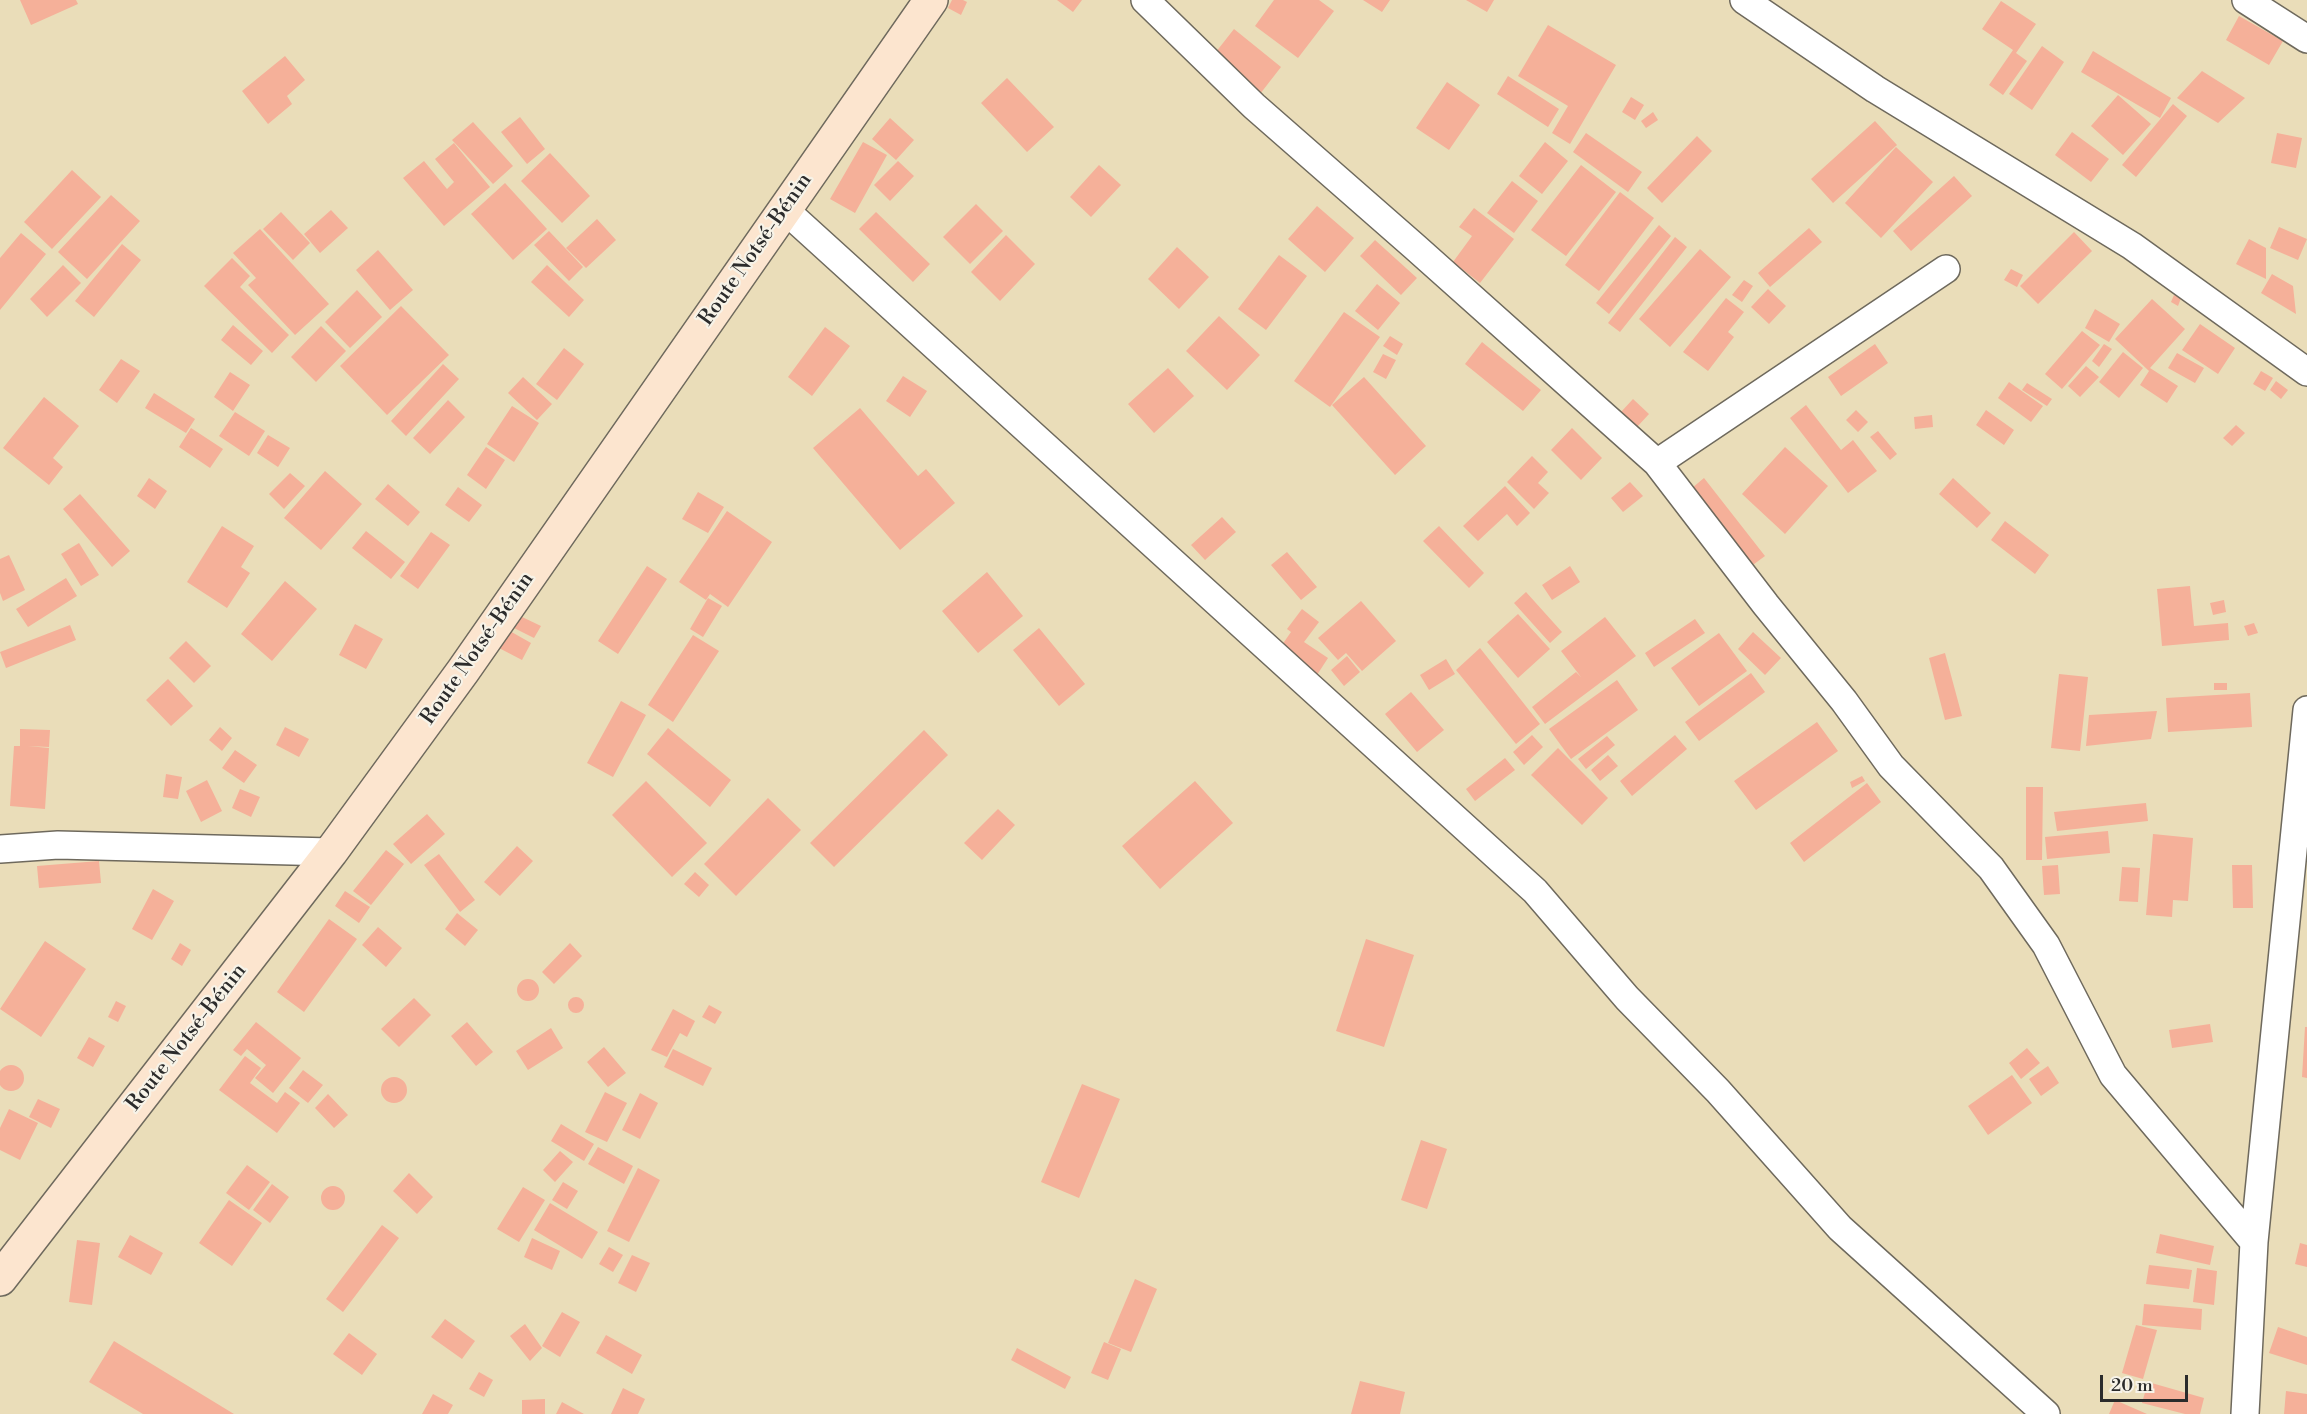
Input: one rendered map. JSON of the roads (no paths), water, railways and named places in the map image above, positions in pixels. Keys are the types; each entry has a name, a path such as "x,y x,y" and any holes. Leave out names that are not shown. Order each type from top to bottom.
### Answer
{"main road":[{"name":"Route Notsé-Bénin","path":"0,1279 331,852 463,671 931,0"}],"street":[{"path":"1145,0 1254,106 1416,247 1657,463 1766,605 1844,701 1891,766 1991,868 2046,945 2113,1075 2254,1242"},
{"path":"1744,0 1875,90 2132,246 2307,372"},
{"path":"2246,0 2307,39"},
{"path":"785,210 1535,891 1627,998 1718,1091 1839,1228 2046,1414"},
{"path":"1657,463 1946,269"},
{"path":"2245,1414 2254,1242 2307,710"},
{"path":"0,849 58,845 331,852"}]}
